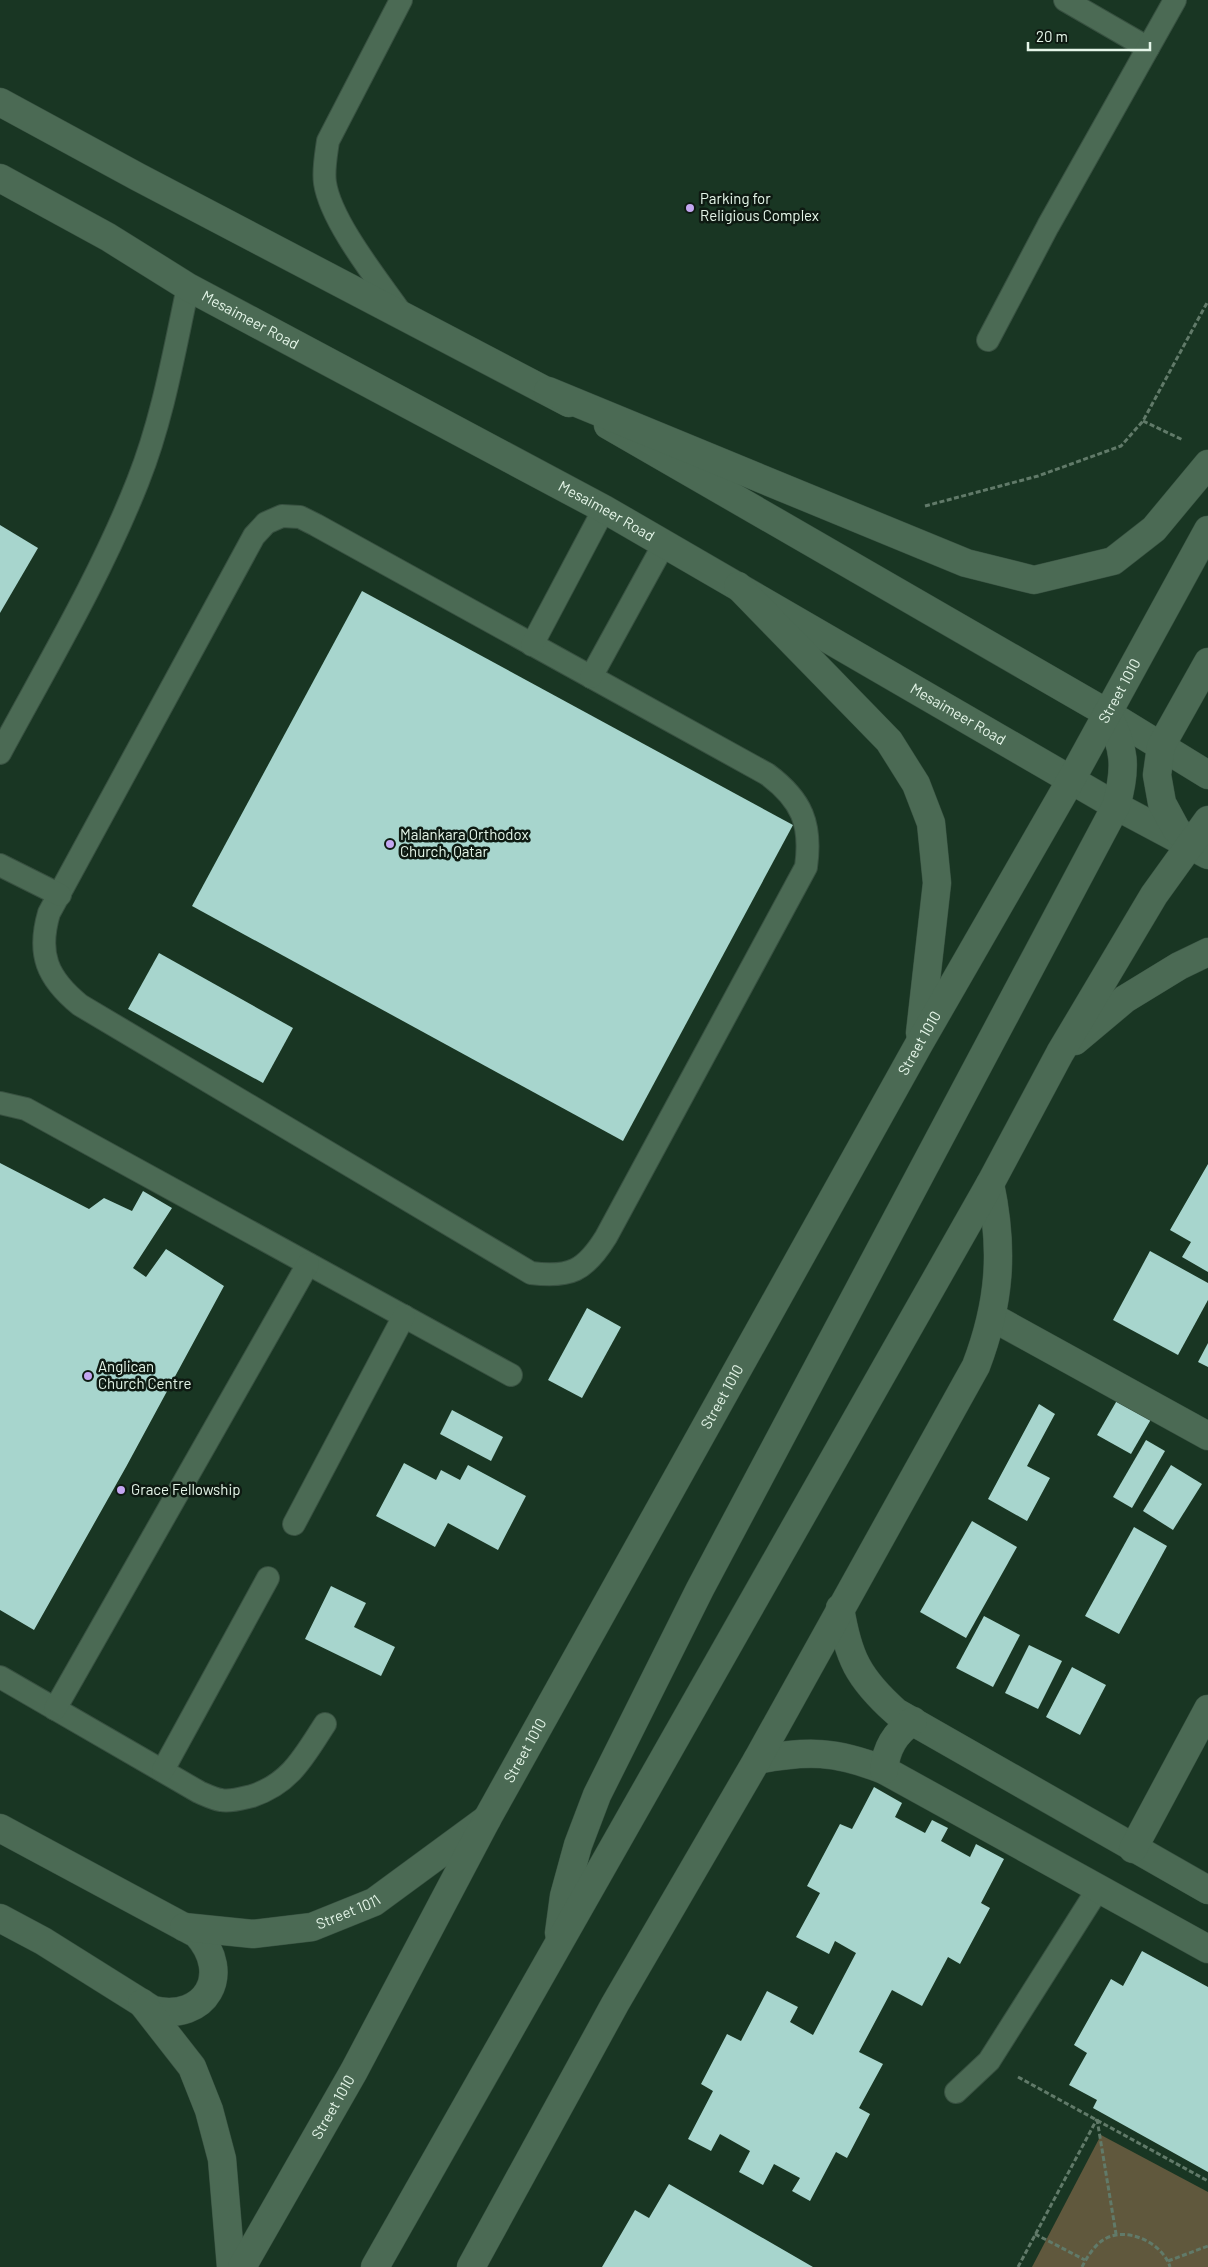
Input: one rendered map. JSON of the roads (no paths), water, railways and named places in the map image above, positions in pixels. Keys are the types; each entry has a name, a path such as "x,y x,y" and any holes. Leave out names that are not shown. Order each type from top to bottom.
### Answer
{"street":[{"path":"0,102 146,182 548,391 1106,712 1208,775"},
{"name":"Mesaimeer Road","path":"0,178 108,237 188,287 604,509 1072,778 1116,806 1199,850"},
{"path":"548,391 966,563 1034,580 1113,561 1154,529 1208,464"},
{"name":"Street 1010","path":"242,2267 354,2071 487,1819 919,1044 1072,778 1106,712 1208,530"},
{"path":"738,586 889,741 916,784 931,822 937,883 919,1044"},
{"path":"1199,850 1176,829 1162,803 1157,775 1162,746 1208,662"},
{"path":"556,1950 564,1896 578,1845 597,1794 700,1589 1116,806 1123,782 1124,758 1118,734 1106,712"},
{"path":"375,2267 990,1184 1060,1053 1154,894 1199,850 1208,820"},
{"path":"1060,1053 1125,999 1179,966 1208,952"},
{"path":"473,2265 616,2004 757,1760 976,1366 992,1317 998,1284 1000,1251 997,1217 990,1184"},
{"path":"992,1317 1208,1436"},
{"path":"840,1608 844,1635 852,1657 863,1678 878,1696 896,1712 1208,1890"},
{"path":"1133,1848 1208,1709"},
{"path":"884,1770 885,1759 895,1737 913,1721"},
{"path":"757,1760 809,1753 835,1754 884,1770 1208,1950"},
{"name":"Street 1011","path":"184,1927 253,1934 312,1926 374,1902 487,1819"},
{"name":"Street 1011","path":"0,1828 197,1934 206,1944 213,1957 213,1978 204,1997 194,2006 174,2013 153,2010 42,1941 0,1918"},
{"name":"Street 1011","path":"141,2002 192,2067 209,2110 222,2159 231,2267"}],"lane":[{"path":"1065,0 1148,48"},
{"path":"988,340 1048,226 1175,0"},
{"path":"398,6 328,141 325,183 330,203 339,222 401,313"},
{"path":"0,753 104,558 139,479 157,426 169,379 188,287"},
{"path":"532,645 604,509"},
{"path":"282,516 300,517 591,677 767,774 785,787 798,804 806,824 809,846 806,867 606,1237 594,1257 576,1270 554,1276 531,1273 80,1005 63,991 51,974 44,954 43,933 49,913 254,536 266,523 282,516"},
{"path":"591,677 664,544"},
{"path":"0,865 60,895"},
{"path":"0,1103 26,1109 511,1374"},
{"path":"55,1709 308,1264"},
{"path":"294,1524 404,1316"},
{"path":"163,1770 268,1578"},
{"path":"0,1677 199,1792 222,1800 243,1798 263,1792 281,1783 296,1768 325,1724"},
{"path":"956,2092 988,2061 1098,1889"}],"place":[{"name":"Parking for Religious Complex","path":"690,208"},
{"name":"Malankara Orthodox Church, Qatar","path":"390,844"},
{"name":"Anglican Church Centre","path":"88,1376"},
{"name":"Grace Fellowship","path":"121,1490"}]}
